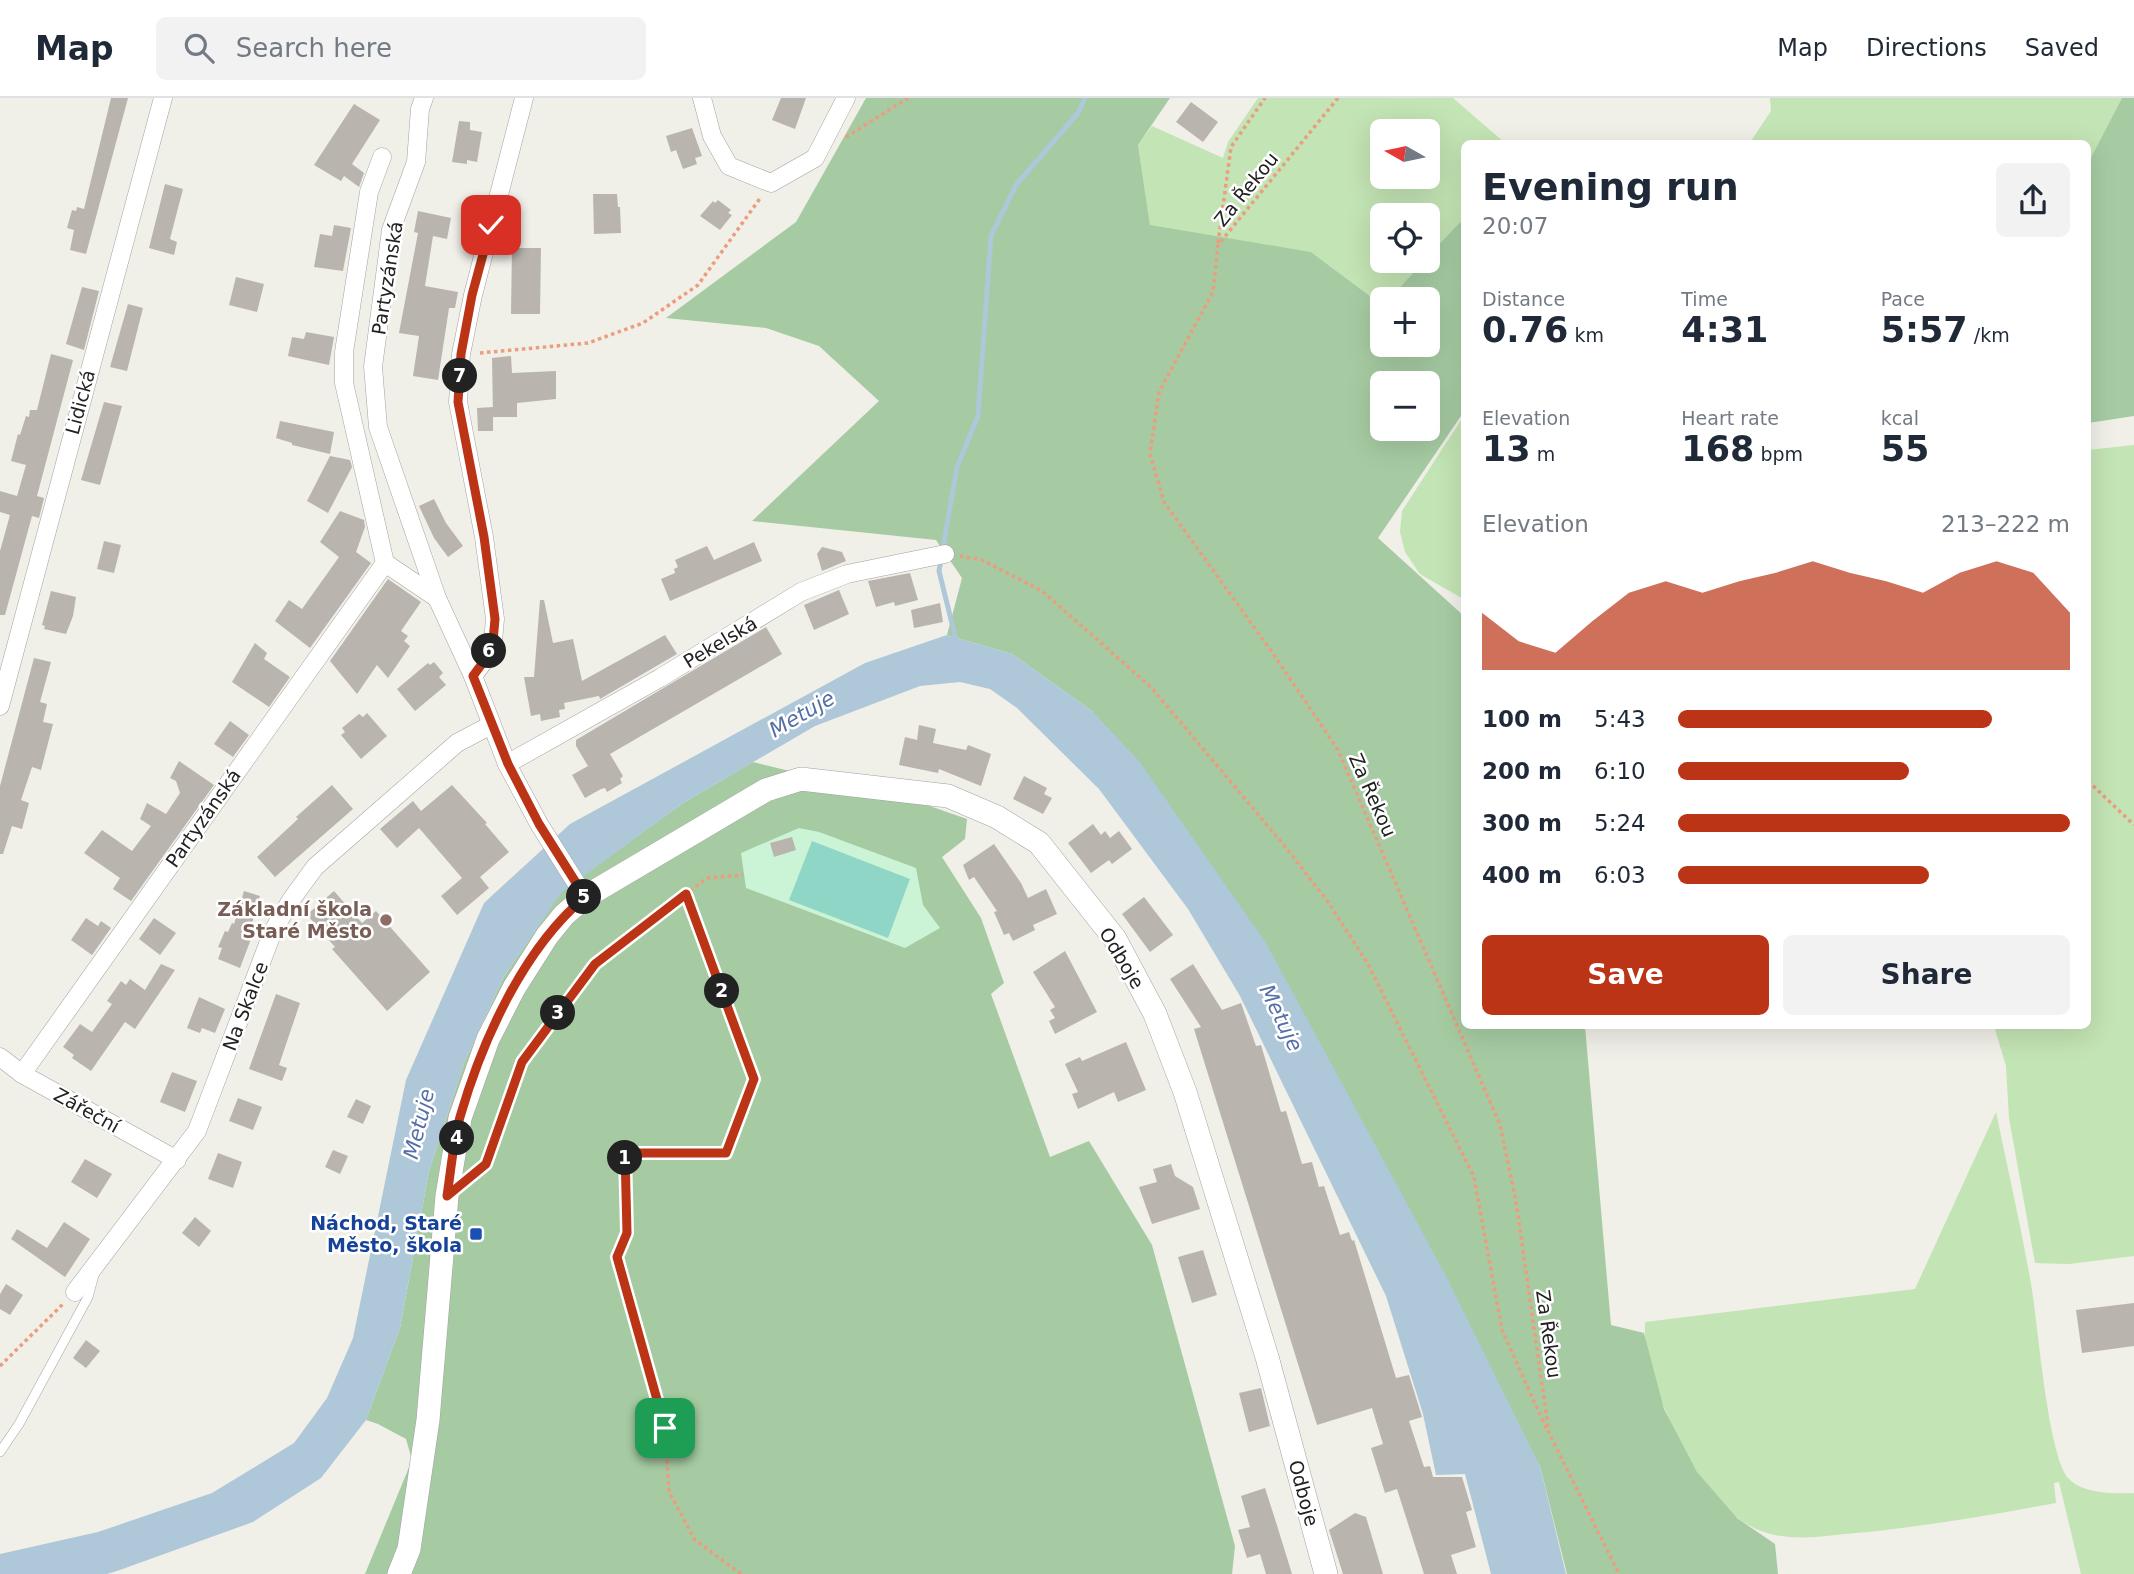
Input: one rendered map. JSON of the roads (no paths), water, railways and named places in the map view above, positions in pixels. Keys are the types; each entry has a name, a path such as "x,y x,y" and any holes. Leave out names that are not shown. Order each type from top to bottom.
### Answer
{"street":[{"name":"Lidická","path":"0,706 163,98"},
{"name":"Partyzánská","path":"424,98 420,109 416,162 391,230 373,367 378,427 437,598 473,676 508,764 539,824 581,891"},
{"path":"473,676 487,657 493,641 495,619 484,537 458,402 461,354 472,295 524,98"},
{"path":"702,98 712,136 729,166 771,183 815,158 846,98"},
{"name":"Partyzánská","path":"22,1074 385,563 344,383 344,352 369,192 382,157"},
{"name":"Pekelská","path":"508,764 660,678 801,592 847,574 945,554"},
{"path":"385,563 437,598"},
{"name":"Na Skalce","path":"75,1292 197,1131 273,931 291,900 316,867 457,743 491,724"},
{"name":"Odboje","path":"400,1574 409,1549 428,1420 447,1196 460,1118 488,1039 514,988 547,936 581,891 766,790 801,779 948,796 996,817 1039,843 1115,939 1155,1014 1185,1092 1267,1357 1324,1570"},
{"name":"Zářeční","path":"0,1057 22,1074 177,1160"}],"lane":[{"name":"Na Skalce","path":"0,1452 19,1424 88,1297 96,1263"}],"water":[{"name":"Metuje","path":"947,635 1012,654 1092,711 1139,761 1266,943 1445,1274 1540,1466 1566,1574 1491,1574 1465,1474 1436,1475 1423,1414 1386,1296 1240,996 1188,909 1099,789 1017,708 990,689 960,682 920,686 815,726 683,803 562,892 504,976 464,1063 429,1171 400,1328 366,1420 321,1478 253,1522 107,1574 0,1574 0,1554 98,1532 212,1493 294,1443 327,1398 353,1338 406,1080 484,903 570,824 865,663"}],"waterway":[{"path":"957,644 939,571 957,467 978,416 991,236 1016,185 1078,113 1085,98"}],"place":[{"name":"Základní škola Staré Město","path":"386,920"},
{"name":"Náchod, Staré Město, škola","path":"476,1234"}]}
